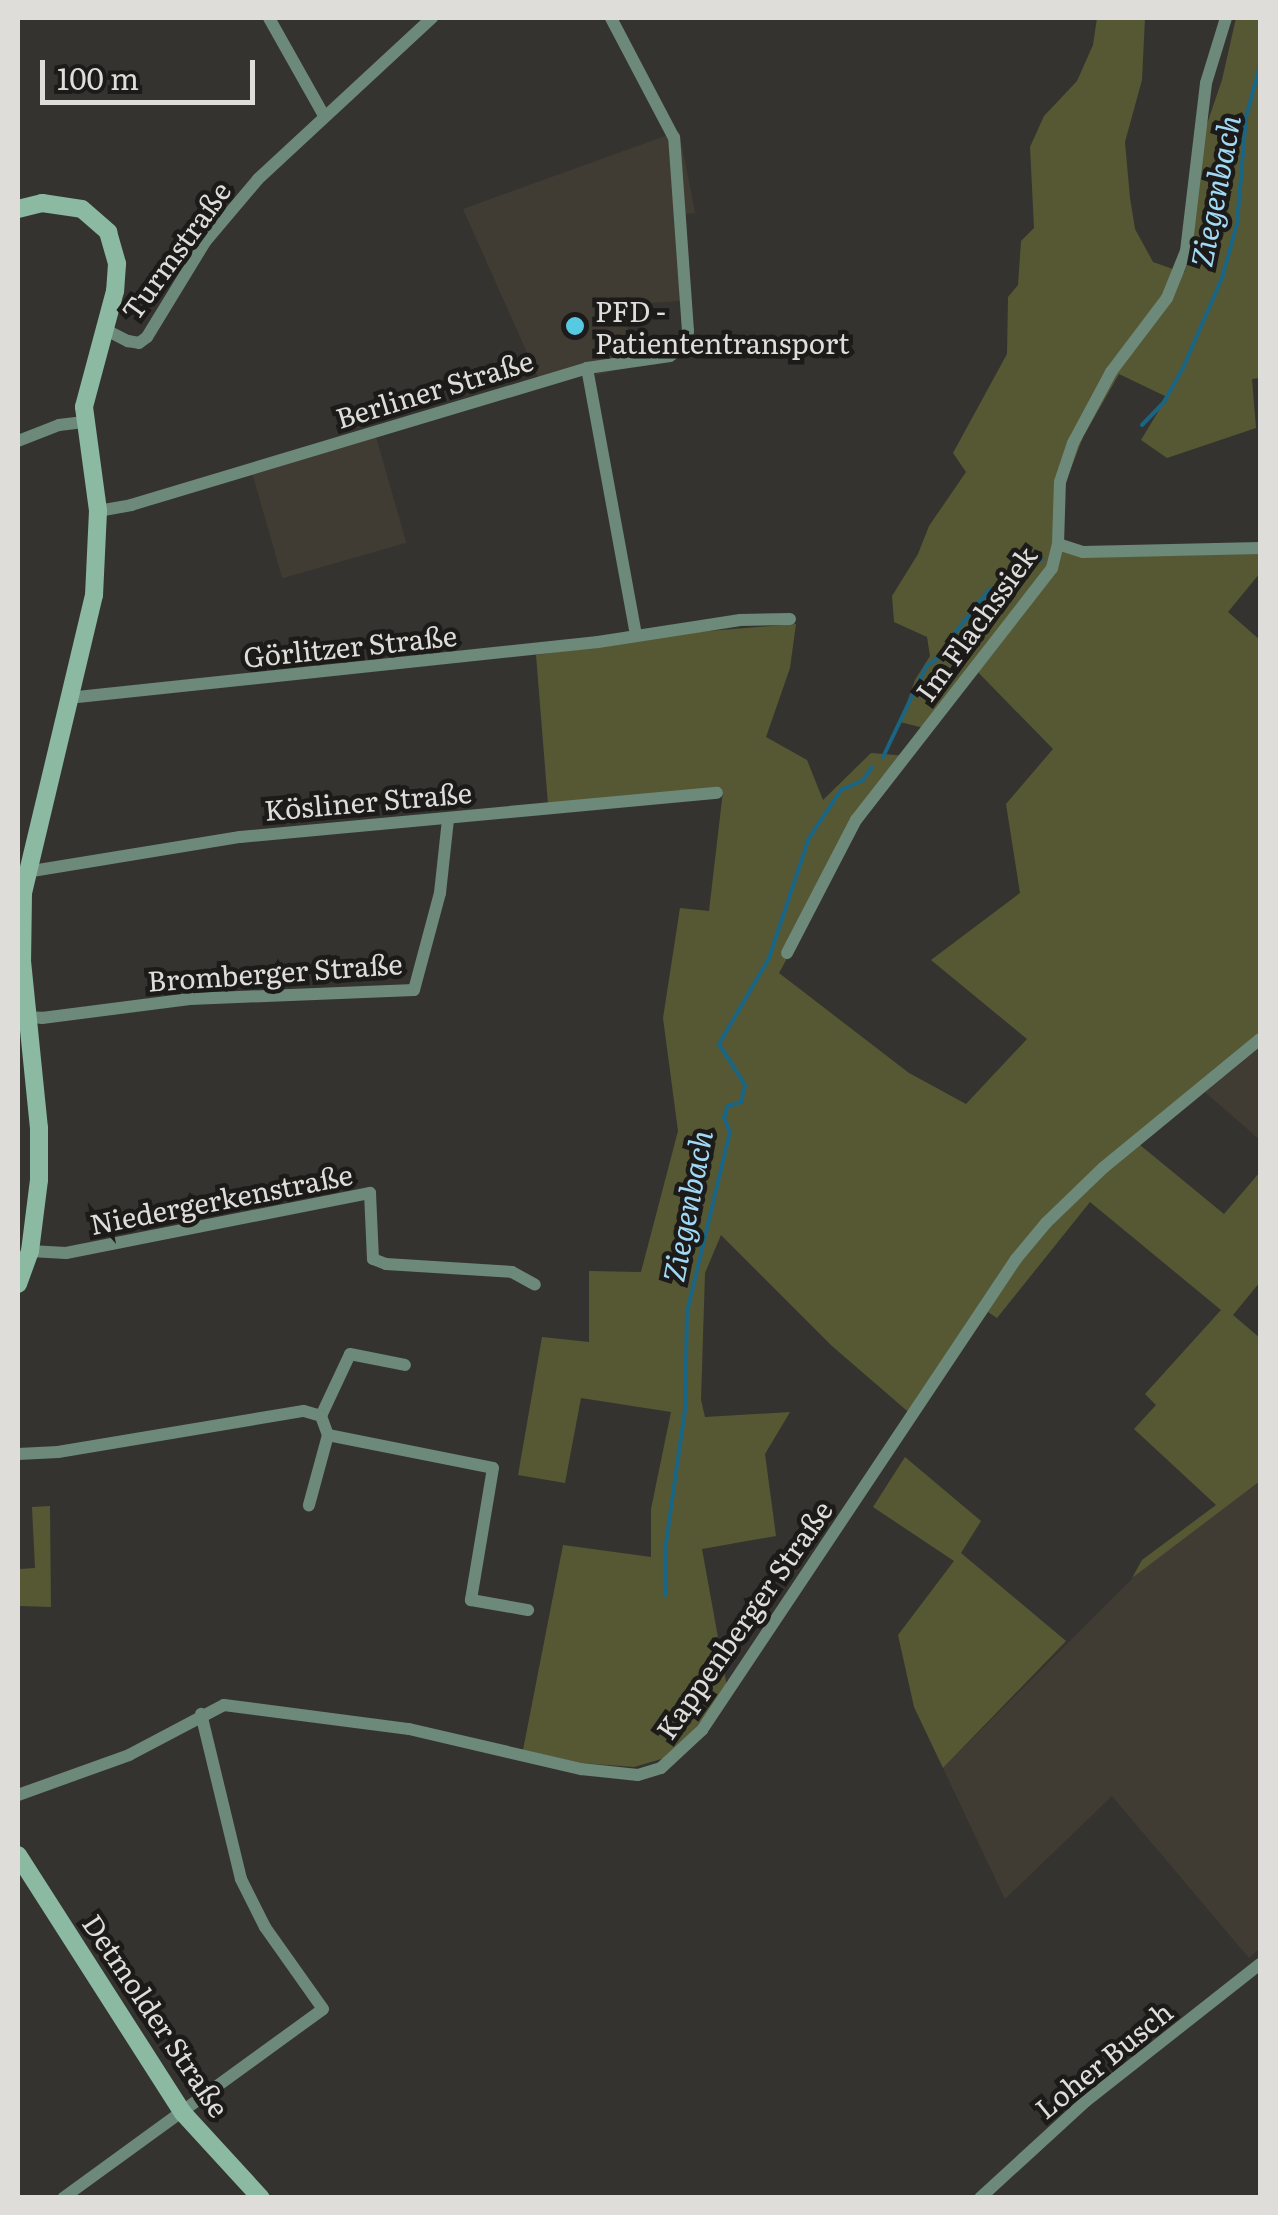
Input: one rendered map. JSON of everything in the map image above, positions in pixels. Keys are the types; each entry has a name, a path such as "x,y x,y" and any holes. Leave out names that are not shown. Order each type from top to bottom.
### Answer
{"main road":[{"path":"18,208 61,204 98,219 108,232 117,264 84,422 98,510 94,595 26,872 22,911 22,1017 39,1128 37,1214 18,1284"},
{"name":"Detmolder Straße","path":"18,1855 184,2113 261,2198"}],"street":[{"path":"269,18 324,114"},
{"name":"Turmstraße","path":"408,40 421,18"},
{"name":"Turmstraße","path":"106,330 128,342 147,337 205,242 258,178 432,18"},
{"name":"Berliner Straße","path":"98,510 131,505 587,368 670,356 682,347 688,331 674,138 611,18"},
{"name":"Im Flachssiek","path":"787,953 856,820 1052,568 1058,544 1060,482 1073,443 1110,372 1167,298 1186,251 1206,83 1226,18"},
{"path":"587,368 636,636"},
{"path":"18,440 59,425 84,422"},
{"path":"1058,544 1083,552 1260,548"},
{"name":"Görlitzer Straße","path":"68,698 636,636 740,620 790,619"},
{"name":"Kösliner Straße","path":"26,872 240,838 717,793"},
{"name":"Bromberger Straße","path":"22,1017 190,998 414,990 440,893 448,818"},
{"name":"Kappenberger Straße","path":"18,1796 129,1756 224,1705 250,1705 409,1729 581,1769 638,1775 661,1768 702,1730 798,1591 951,1352 1026,1247 1103,1168 1260,1039"},
{"name":"Niedergerkenstraße","path":"30,1251 66,1253 370,1193 373,1259 386,1264 512,1272 535,1285"},
{"path":"309,1505 328,1435 321,1416 350,1354 404,1364"},
{"path":"18,1454 58,1452 304,1411 321,1416"},
{"path":"328,1435 493,1468 471,1600 528,1610"},
{"path":"65,2197 323,2009 265,1928 241,1879 201,1714"},
{"name":"Loher Busch","path":"980,2198 1086,2102 1260,1964"}],"shaded area":[{"path":"679,131 695,213 686,214 690,300 626,305 631,367 595,375 600,368 539,379 463,209"},
{"path":"376,437 406,543 282,578 252,473"},
{"path":"1260,1046 1260,1140 1205,1092"},
{"path":"1260,1481 1260,1948 1249,1958 1112,1796 1005,1899 943,1768 1147,1564"}],"green space":[{"path":"1097,18 1145,18 1142,80 1125,142 1130,198 1135,229 1153,262 1184,273 1192,253 1195,159 1222,80 1236,18 1260,18 1260,378 1252,379 1256,428 1167,458 1141,440 1167,397 1119,374 1083,437 1065,484 1061,544 1083,554 1260,551 1260,573 1228,612 1260,640 1260,1046 1140,1145 1224,1214 1260,1172 1260,1282 1233,1315 1260,1338 1260,1481 1132,1578 1142,1560 1216,1505 1134,1429 1156,1405 1145,1394 1221,1310 1090,1202 997,1318 988,1312 913,1416 832,1346 721,1235 705,1273 701,1400 705,1417 790,1412 765,1454 776,1536 702,1549 727,1687 675,1755 634,1767 581,1763 523,1750 563,1545 651,1557 651,1509 671,1412 581,1398 565,1483 518,1475 542,1337 589,1342 589,1271 641,1272 678,1131 663,1018 680,908 709,911 723,791 548,804 536,655 696,632 796,624 790,668 766,737 807,760 823,800 871,753 908,756 884,780 779,973 909,1073 966,1104 1027,1039 931,960 1020,893 1006,804 1053,749 972,666 928,729 900,722 915,680 930,656 927,637 894,622 892,596 918,554 929,526 966,472 953,453 1007,354 1008,297 1018,285 1021,241 1034,228 1030,147 1044,116 1077,81 1093,45"},
{"path":"905,1457 981,1521 961,1553 1066,1641 943,1768 914,1707 898,1635 954,1561 873,1507"},
{"path":"50,1506 51,1607 20,1606 20,1569 35,1568 32,1507"}],"waterway":[{"name":"Ziegenbach","path":"1142,425 1164,402 1183,368 1222,278 1237,224 1246,117 1260,65"},
{"name":"Ziegenbach","path":"954,634 989,590 1021,580 1025,570 1042,559"},
{"name":"Ziegenbach","path":"883,757 926,667 943,653"},
{"name":"Ziegenbach","path":"665,1595 665,1550 685,1409 687,1312 730,1132 724,1117 728,1106 741,1102 745,1085 719,1044 769,958 809,838 841,790 863,780 872,767"}],"place":[{"name":"PFD - Patiententransport","path":"575,326"}]}
